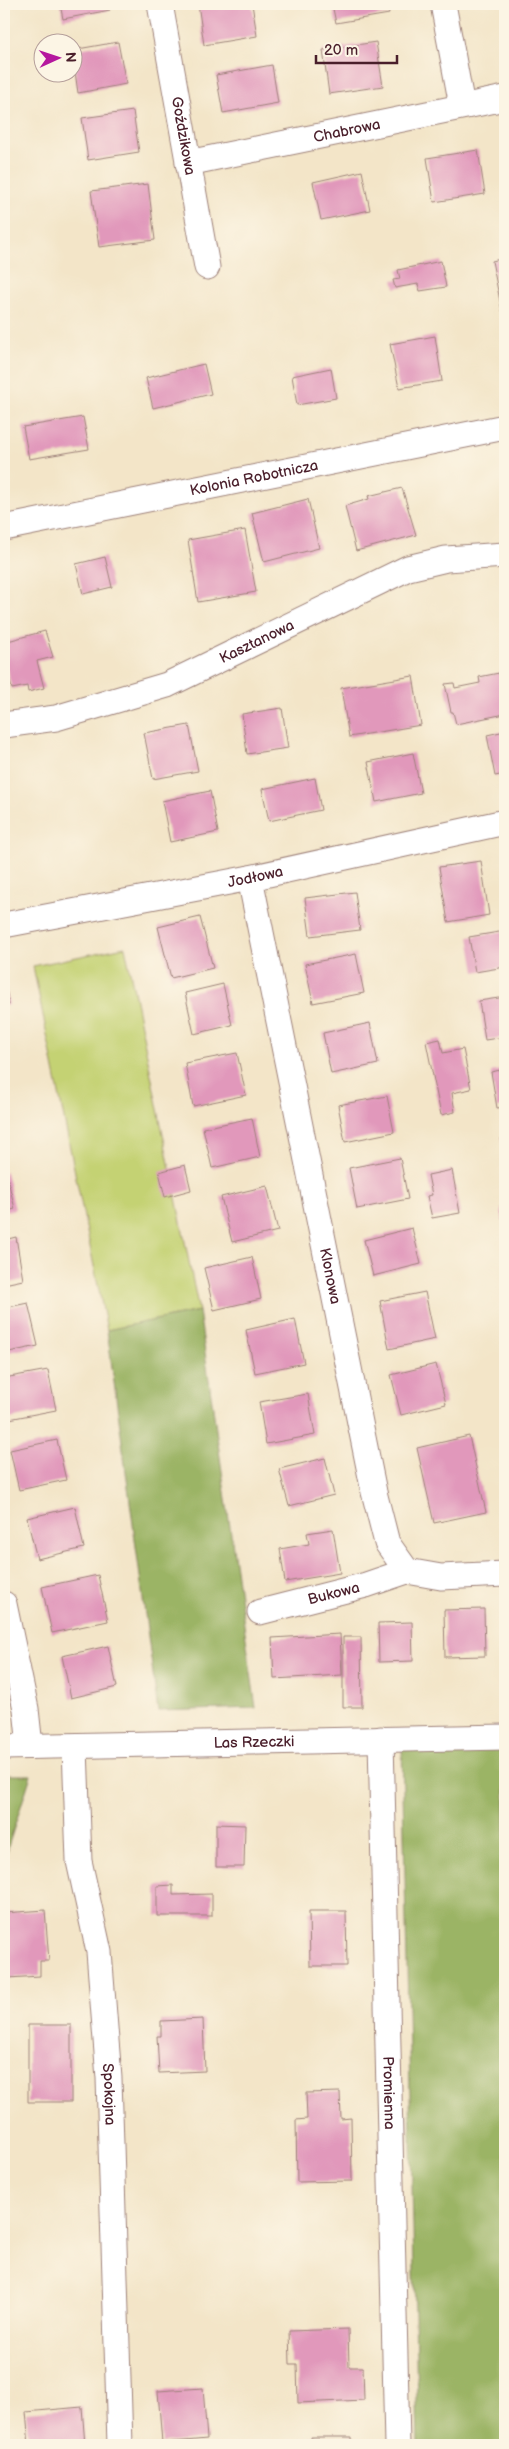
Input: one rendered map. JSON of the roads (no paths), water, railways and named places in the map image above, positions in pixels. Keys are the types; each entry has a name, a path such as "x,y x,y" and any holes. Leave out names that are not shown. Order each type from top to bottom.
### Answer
{"street":[{"name":"Goździkowa","path":"160,4 208,267"},
{"path":"443,4 462,106"},
{"name":"Chabrowa","path":"188,163 505,98"},
{"name":"Kolonia Robotnicza","path":"4,528 505,427"},
{"name":"Kasztanowa","path":"4,726 56,718 167,685 408,568 446,559 505,555"},
{"name":"Jodłowa","path":"4,925 250,878 505,822"},
{"name":"Klonowa","path":"250,878 374,1492 387,1543 407,1571"},
{"path":"407,1571 441,1577 505,1574"},
{"name":"Bukowa","path":"260,1612 366,1585 407,1571"},
{"path":"4,1604 26,1709 30,1746"},
{"name":"Las Rzeczki","path":"4,1747 505,1737"},
{"name":"Promienna","path":"381,1739 397,2445"},
{"name":"Spokojna","path":"75,1747 79,1861 99,1952 109,2078 120,2445"}]}
